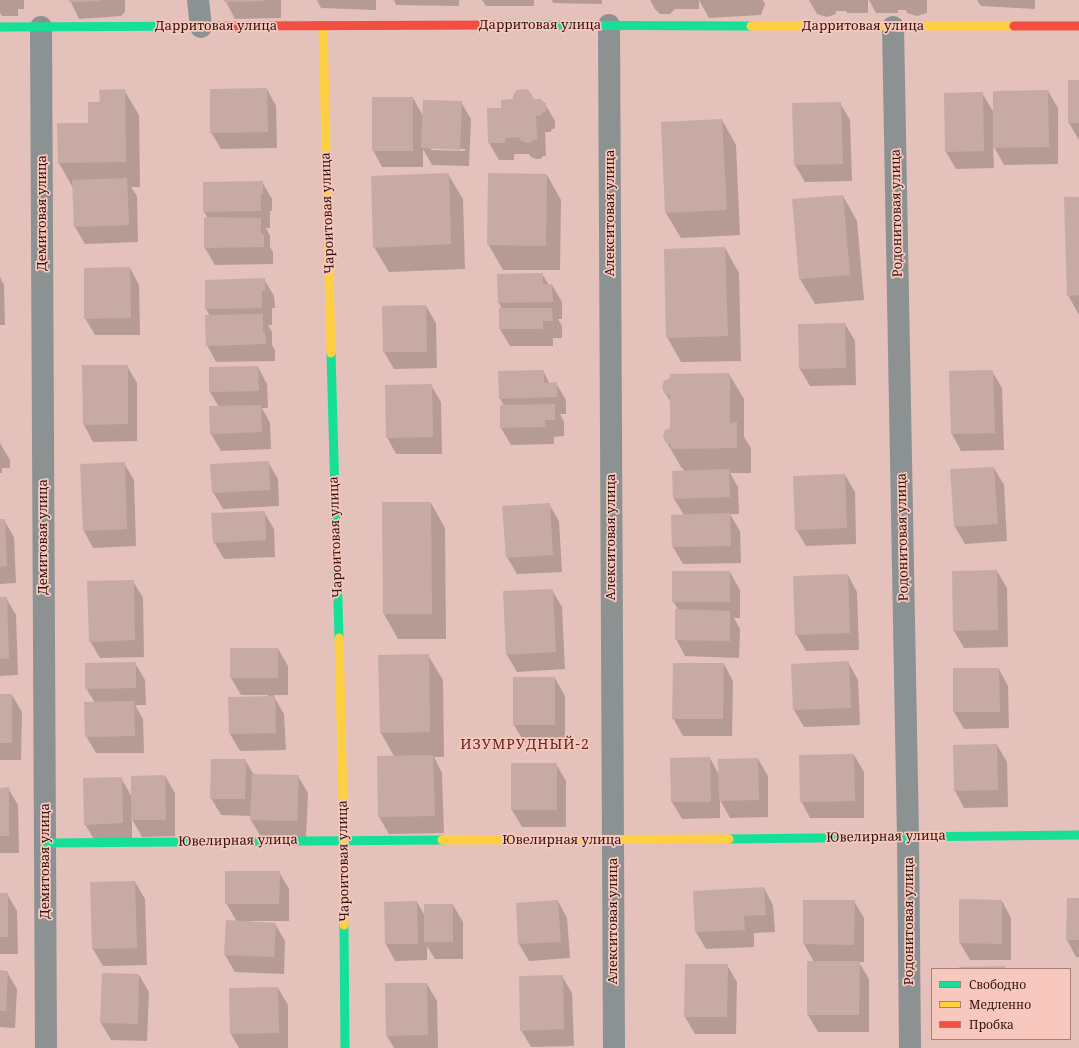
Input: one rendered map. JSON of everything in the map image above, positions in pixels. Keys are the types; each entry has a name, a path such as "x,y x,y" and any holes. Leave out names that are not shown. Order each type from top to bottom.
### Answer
{"street":[{"path":"198,0 201,27"},
{"name":"Дарритовая улица","path":"0,27 609,25 893,27 1079,26"},
{"name":"Алекситовая улица","path":"609,25 614,1048"},
{"name":"Чароитовая улица","path":"323,26 344,840 345,1048"},
{"name":"Демитовая улица","path":"41,27 46,1048"},
{"name":"Родонитовая улица","path":"893,27 908,836 910,1048"},
{"name":"Ювелирная улица","path":"45,843 344,840 613,840 1079,835"}],"building":[{"path":"69,0 99,0 99,1 69,2"},
{"path":"224,0 264,0 264,1 224,2"},
{"path":"1068,80 1079,80 1079,123 1068,123"},
{"path":"267,88 268,132 210,133 210,89"},
{"path":"125,89 126,162 58,163 57,123 88,123 88,102 100,102 99,90"},
{"path":"527,89 532,94 532,99 541,99 541,101 546,103 546,111 542,113 542,115 536,116 537,140 534,140 531,143 526,143 520,140 519,137 505,138 505,143 488,143 487,108 501,108 501,100 513,99 513,95 517,90"},
{"path":"1048,90 1049,147 993,148 993,91"},
{"path":"983,92 984,151 945,152 944,93"},
{"path":"372,97 413,97 413,151 372,151"},
{"path":"423,100 462,101 460,150 421,148"},
{"path":"841,102 843,164 794,165 792,103"},
{"path":"722,119 727,210 665,213 661,122"},
{"path":"449,173 451,244 373,248 371,176"},
{"path":"488,173 547,174 546,246 487,245"},
{"path":"127,178 129,225 74,227 72,180"},
{"path":"263,181 261,211 203,212 203,182"},
{"path":"843,195 850,275 799,279 792,199"},
{"path":"1064,197 1079,197 1079,295 1067,296"},
{"path":"204,217 261,218 261,234 264,234 264,247 204,248"},
{"path":"725,247 728,336 666,338 664,249"},
{"path":"130,267 131,318 84,319 84,268"},
{"path":"543,273 543,284 552,284 553,302 498,303 497,274"},
{"path":"265,278 265,291 262,291 262,308 205,309 205,280"},
{"path":"426,305 427,352 383,352 382,306"},
{"path":"499,308 552,308 553,321 543,321 543,329 499,329"},
{"path":"263,314 263,332 265,332 266,344 206,346 205,315"},
{"path":"845,323 846,368 799,369 798,324"},
{"path":"82,365 128,365 128,424 83,425"},
{"path":"258,366 259,391 209,392 209,367"},
{"path":"544,370 544,383 557,382 557,397 499,399 498,371"},
{"path":"993,370 995,433 951,434 949,371"},
{"path":"730,373 730,423 737,422 737,448 671,449 671,445 665,442 663,436 665,430 670,428 670,395 664,393 662,387 664,381 670,378 670,374"},
{"path":"432,384 433,437 386,438 385,385"},
{"path":"555,404 555,420 545,420 545,427 500,428 500,405"},
{"path":"261,405 262,432 210,434 209,406"},
{"path":"269,461 270,490 212,493 210,464"},
{"path":"125,462 127,529 83,531 80,464"},
{"path":"994,467 998,524 954,527 950,469"},
{"path":"729,469 730,497 673,499 672,471"},
{"path":"845,474 847,528 795,530 793,476"},
{"path":"382,502 431,502 432,614 383,614"},
{"path":"550,503 553,555 506,558 502,506"},
{"path":"265,511 266,540 213,543 211,513"},
{"path":"730,513 731,546 672,547 671,515"},
{"path":"0,519 5,519 7,566 0,567"},
{"path":"997,570 998,630 953,631 952,571"},
{"path":"672,571 730,571 730,602 672,602"},
{"path":"848,574 850,633 795,635 793,576"},
{"path":"134,580 135,640 89,642 87,581"},
{"path":"553,589 556,652 506,655 503,591"},
{"path":"0,597 7,597 9,658 0,659"},
{"path":"675,609 730,611 730,641 675,640"},
{"path":"230,648 278,648 278,678 230,678"},
{"path":"429,654 430,732 380,733 378,655"},
{"path":"849,661 851,708 793,710 791,664"},
{"path":"136,662 136,688 85,689 85,663"},
{"path":"673,663 724,663 723,719 672,719"},
{"path":"953,668 999,668 1000,712 953,712"},
{"path":"513,677 555,677 555,725 513,725"},
{"path":"0,694 12,694 12,743 0,743"},
{"path":"275,696 276,733 229,734 228,697"},
{"path":"134,701 135,736 85,737 84,702"},
{"path":"997,744 998,790 954,791 953,745"},
{"path":"854,754 855,801 800,802 799,755"},
{"path":"433,755 435,816 378,817 377,756"},
{"path":"710,757 711,802 671,802 670,758"},
{"path":"758,758 759,800 719,801 718,759"},
{"path":"211,759 246,759 245,799 210,799"},
{"path":"511,763 557,763 557,810 511,810"},
{"path":"252,774 299,775 297,821 250,820"},
{"path":"165,775 166,820 131,820 131,776"},
{"path":"122,777 123,823 84,825 83,778"},
{"path":"9,787 9,836 0,836 0,788"},
{"path":"225,871 280,871 279,904 225,904"},
{"path":"135,881 137,948 92,949 90,882"},
{"path":"764,887 766,915 744,916 745,930 695,932 693,891"},
{"path":"0,893 8,893 8,937 0,937"},
{"path":"1067,898 1079,898 1079,940 1066,940"},
{"path":"959,899 1002,900 1002,944 959,943"},
{"path":"558,900 561,942 518,944 516,903"},
{"path":"803,900 855,900 854,945 803,944"},
{"path":"417,901 418,944 385,944 384,902"},
{"path":"424,904 453,904 453,942 424,942"},
{"path":"226,920 276,923 274,957 224,955"},
{"path":"807,961 860,961 859,1015 807,1015"},
{"path":"685,964 728,964 727,1017 684,1017"},
{"path":"1005,966 1006,968 959,968"},
{"path":"0,970 8,971 6,1011 0,1011"},
{"path":"102,973 139,974 138,1024 100,1023"},
{"path":"563,975 564,1029 520,1031 519,976"},
{"path":"385,983 427,983 428,1035 386,1036"},
{"path":"278,987 279,1033 230,1034 229,988"}],"traffic: fast":[{"path":"501,25 751,26"},
{"path":"0,27 229,26"},
{"path":"331,353 339,638"},
{"path":"729,839 1079,835"},
{"path":"45,843 442,840"},
{"path":"344,925 345,1048"}],"traffic: slow":[{"path":"323,26 331,353"},
{"path":"751,26 1014,26"},
{"path":"339,638 344,840 344,925"},
{"path":"442,840 729,839"}],"traffic: jam":[{"path":"229,26 501,25"},
{"path":"1014,26 1079,26"}],"district":[{"name":"ИЗУМРУДНЫЙ-2","path":"525,745"}]}
